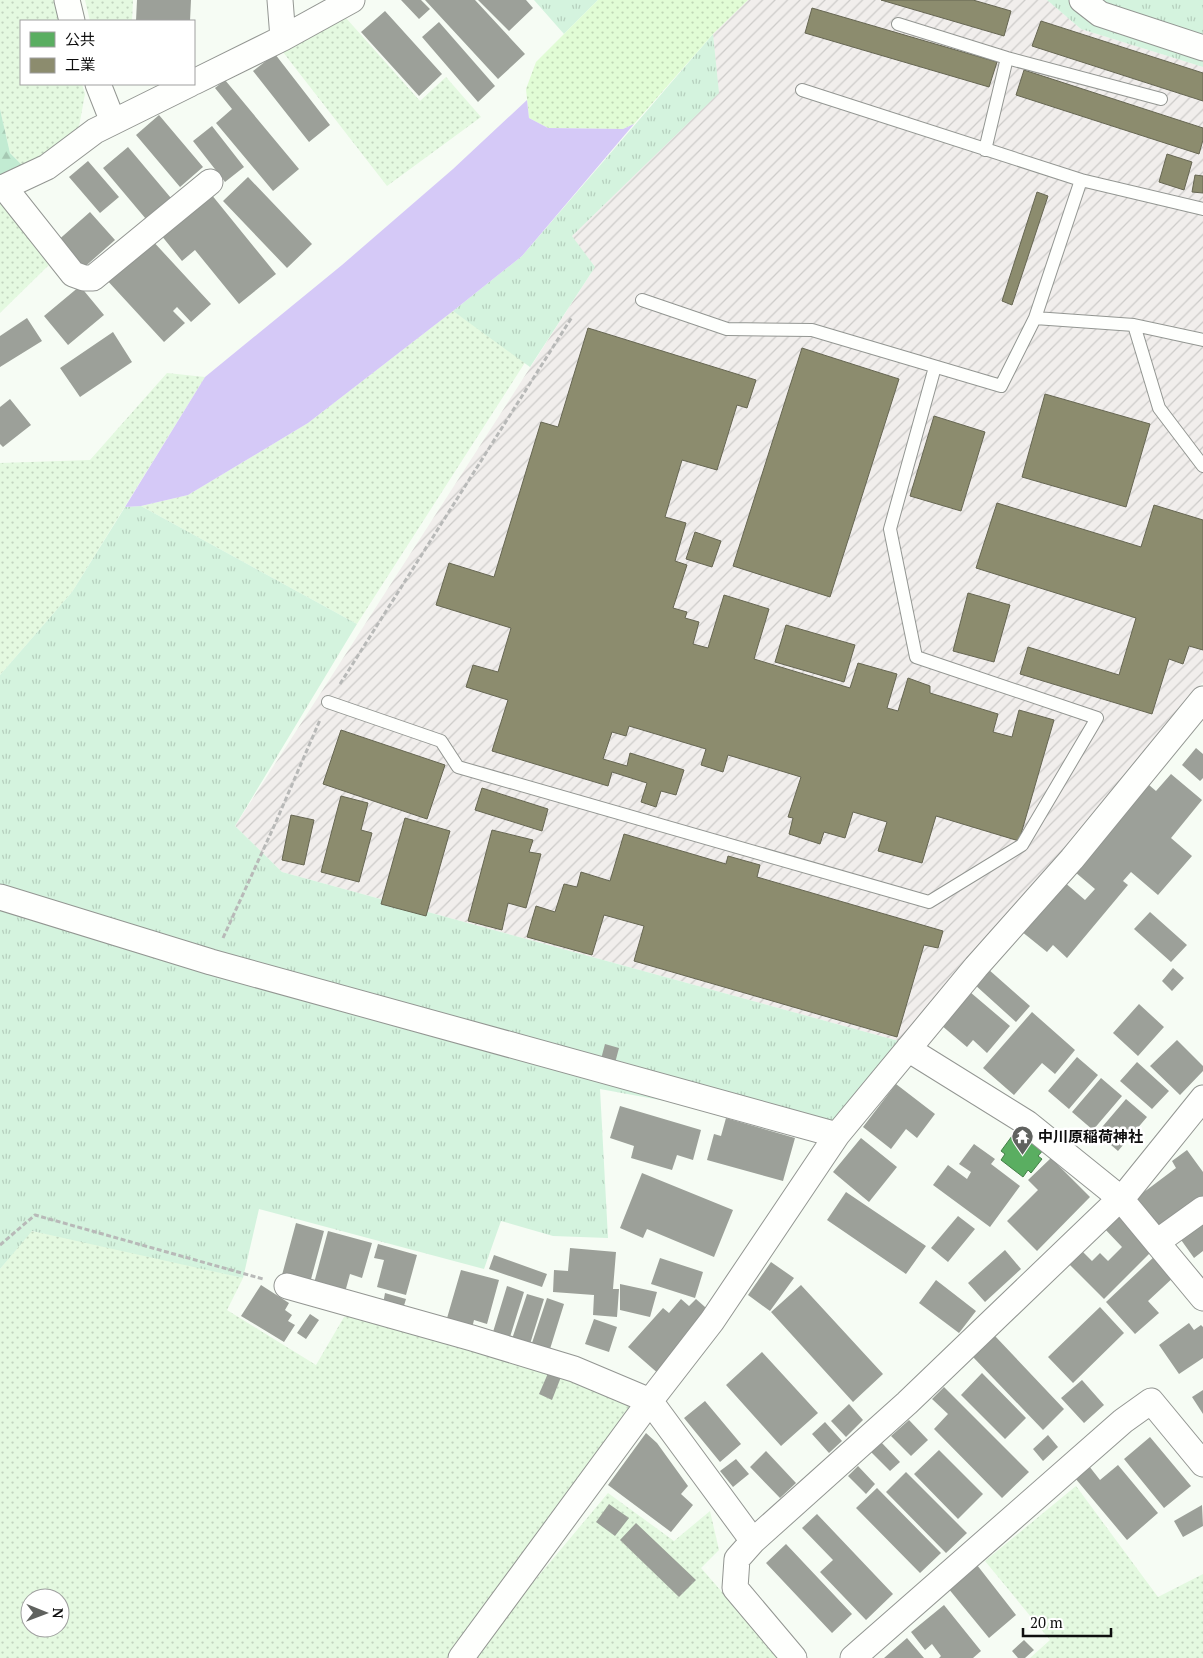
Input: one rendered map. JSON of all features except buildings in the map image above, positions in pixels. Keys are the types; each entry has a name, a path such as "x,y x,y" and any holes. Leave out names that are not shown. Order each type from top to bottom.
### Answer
{"street":[{"path":"67,0 72,20"},
{"path":"280,0 283,38"},
{"path":"195,82 283,38 352,0"},
{"path":"1082,0 1100,14 1203,48"},
{"path":"98,85 113,122"},
{"path":"188,85 95,131 47,167 2,188 73,274 84,278 94,278 210,182"},
{"path":"461,1658 650,1401 712,1321 837,1135 976,967 1072,859 1203,699"},
{"path":"0,897 212,962 837,1135"},
{"path":"908,1049 1027,1123 1120,1198 1203,1298"},
{"path":"794,1658 735,1588 737,1559 753,1540 907,1403 1120,1198 1203,1098"},
{"path":"1157,1242 1203,1209"},
{"path":"287,1286 574,1369 650,1401 753,1540"},
{"path":"853,1658 1123,1421 1151,1401 1203,1464"}],"lane":[{"path":"898,24 1007,58 1161,99"},
{"path":"985,150 1007,58"},
{"path":"802,90 1081,180 1203,209"},
{"path":"642,300 727,329 812,330 1001,386 1035,318 1081,180"},
{"path":"1035,318 1134,325 1203,340"},
{"path":"1134,325 1160,408 1203,466"},
{"path":"328,702 440,741 458,767 929,902 1022,845 1097,718 916,656 890,529 935,367"}],"path":[{"path":"212,962 328,702 572,317"},
{"path":"0,1246 35,1215 287,1286"}],"shaded area":[{"path":"0,0 55,0 62,20 20,20 20,85 82,85 85,94 78,132 23,166 10,153 0,109"},
{"path":"85,0 133,0 132,20 90,20"},
{"path":"748,0 1047,0 1081,29 1203,67 1203,682 906,1043 282,872 235,826 595,267 571,236 718,93 713,34"},
{"path":"346,18 420,101 446,77 481,117 387,186 279,47"},
{"path":"527,100 529,118 548,128 623,129 634,124 522,256 308,423 188,495 141,506 125,507 205,377 342,265 453,169"},
{"path":"0,192 55,259 0,313"},
{"path":"453,311 526,361 357,624 141,506 188,495 308,423"},
{"path":"167,373 205,377 72,592 0,675 0,463 90,460"},
{"path":"31,1231 111,1246 243,1278 227,1310 316,1365 344,1317 353,1314 505,1353 637,1405 451,1658 0,1658 0,1269"},
{"path":"1076,1486 1158,1597 1203,1574 1203,1658 1030,1658 1050,1640 985,1561"},
{"path":"608,1493 674,1541 710,1511 719,1550 701,1568 780,1658 470,1658"}],"green space":[{"path":"534,0 598,0 564,34"},
{"path":"1047,0 1203,0 1203,67 1081,29"},
{"path":"713,34 719,93 572,236 595,267 530,367 453,311 522,256"},
{"path":"0,109 10,153 23,166 0,180"},
{"path":"141,506 357,624 235,826 282,872 906,1043 824,1130 600,1089 608,1238 553,1236 501,1221 484,1269 259,1209 243,1278 32,1231 0,1269 0,675 72,592 125,507"}],"sand":[{"path":"598,0 748,0 713,34 634,124 623,129 548,128 529,118 526,89 536,62"}],"place":[{"name":"中川原稲荷神社","path":"1022,1155"}]}
